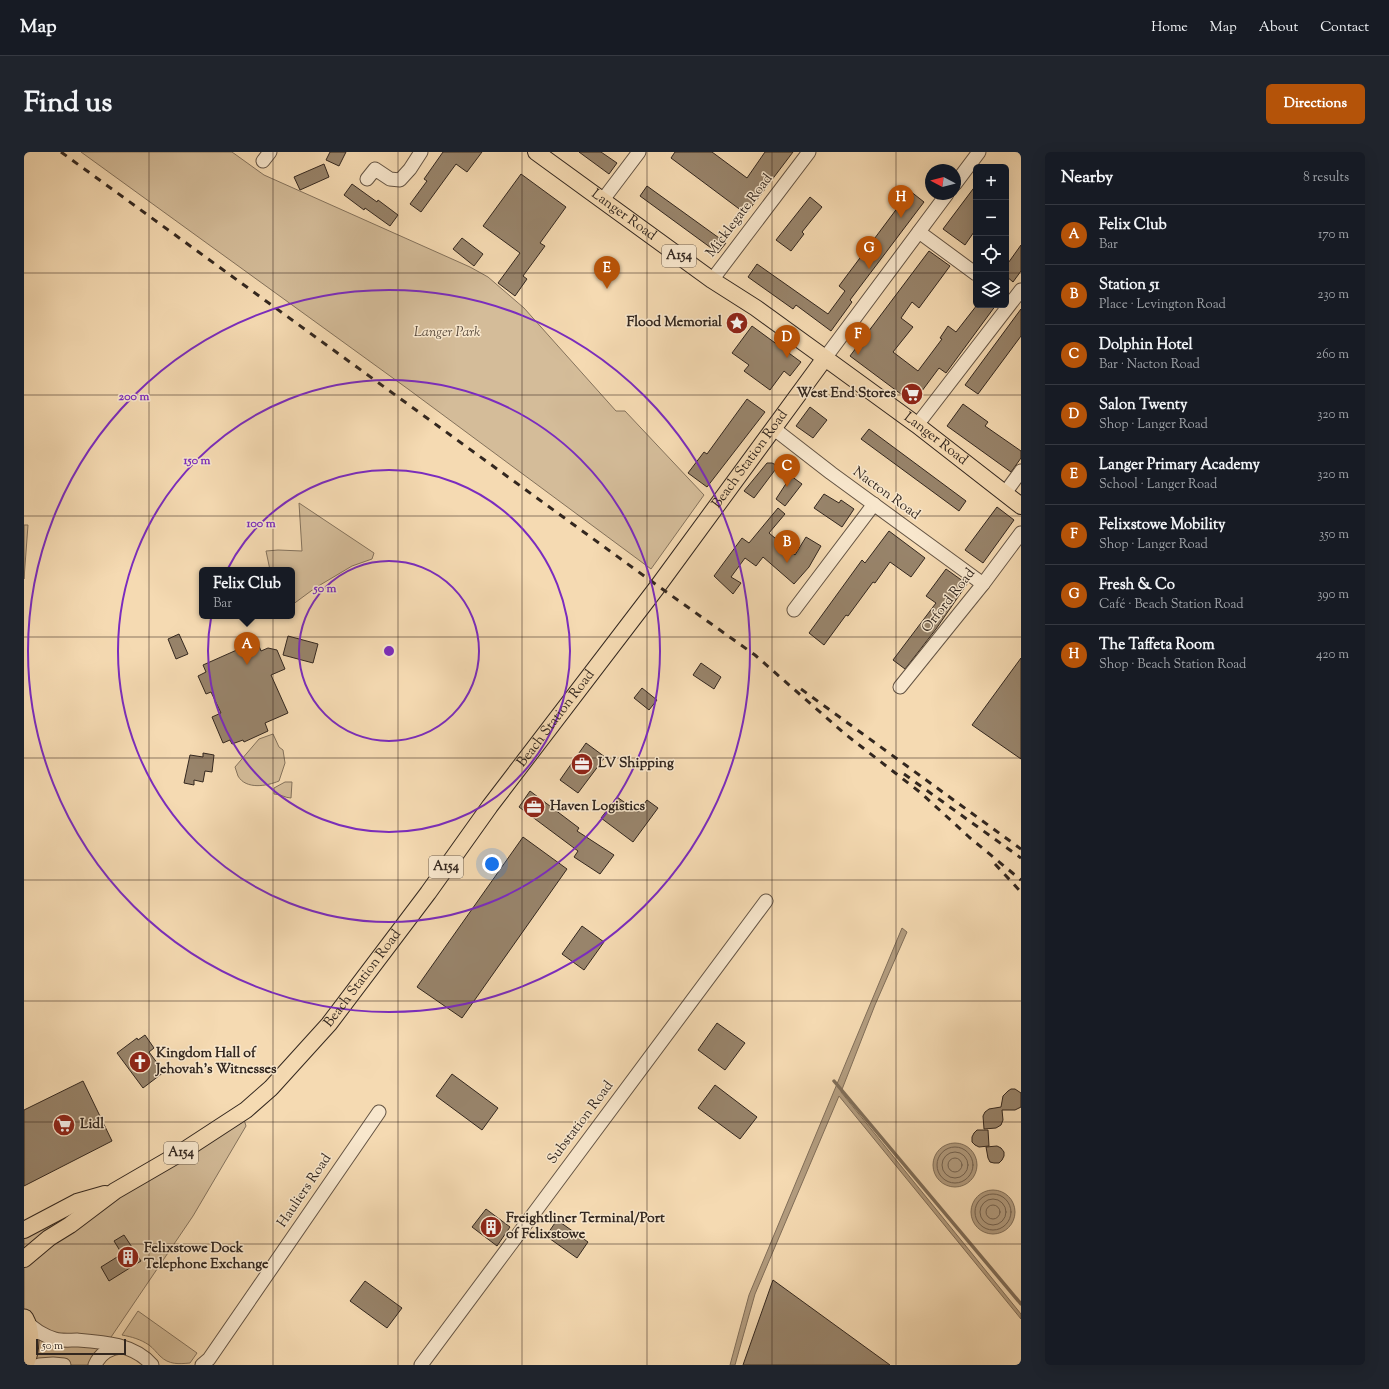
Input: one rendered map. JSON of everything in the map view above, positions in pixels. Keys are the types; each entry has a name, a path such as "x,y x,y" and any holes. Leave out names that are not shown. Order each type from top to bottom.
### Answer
{"highway":[{"path":"24,1364 28,1350 28,1337 25,1320"}],"main road":[{"name":"Langer Road","path":"536,152 712,280 756,308 917,425 1021,506"},
{"name":"Beach Station Road","path":"24,1259 49,1238 70,1225 114,1191 178,1155 246,1110 285,1073 329,1024 419,905 490,806 662,580 825,358"},
{"name":"Beach Station Road","path":"24,1230 77,1202 114,1191"}],"street":[{"path":"368,179 375,168 390,179 400,180 422,152"},
{"path":"602,201 639,152"},
{"name":"Micklegate Road","path":"712,280 809,152"},
{"path":"961,176 979,152"},
{"name":"Beach Station Road","path":"825,358 943,200"},
{"path":"919,232 973,272"},
{"path":"917,425 1021,290"},
{"name":"Nacton Road","path":"773,428 831,474 983,584"},
{"path":"1005,493 1021,471"},
{"path":"794,610 874,504"},
{"name":"Orford Road","path":"900,687 983,584 1021,533"},
{"name":"Substation Road","path":"421,1365 766,900"},
{"name":"Hauliers Road","path":"202,1365 209,1359 379,1112"},
{"path":"25,1320 40,1333 56,1339 100,1342 123,1347 137,1352 152,1365"},
{"path":"95,1365 99,1358 110,1349 123,1347"},
{"path":"39,1365 64,1365"}],"green space":[{"name":"Langer Park","path":"81,152 232,152 264,175 470,267 488,277 524,308 616,411 625,411 704,495 651,569 408,389"},
{"path":"299,503 374,553 372,559 352,566 315,588 295,603 295,567 269,567 266,551 302,551"},
{"path":"24,525 28,525 24,579"},
{"path":"273,734 279,747 283,750 285,763 279,781 257,786 246,783 238,776 235,767 259,739"},
{"path":"285,782 292,782 291,798 274,794 274,788"},
{"path":"242,1113 246,1126 193,1216 107,1343 90,1365 24,1365 24,1259"},
{"path":"69,1216 29,1244 24,1248 24,1237"},
{"path":"138,1311 197,1353 190,1363 178,1364 167,1361 146,1343 136,1338 122,1335"}],"water":[{"path":"902,928 907,932 875,1005 841,1092 1021,1314 1021,1319 839,1096 755,1294 735,1365 730,1365 749,1295"},
{"path":"951,1143 959,1143 964,1144 971,1149 976,1156 976,1174 971,1181 964,1186 951,1187 943,1184 936,1177 933,1169 933,1161 936,1153 943,1146"},
{"path":"989,1190 997,1190 1002,1191 1009,1196 1014,1203 1014,1221 1009,1228 1002,1233 989,1234 981,1231 974,1224 971,1216 971,1208 974,1200 981,1193"}],"building":[{"path":"330,152 346,152 339,166 326,160"},
{"path":"443,152 482,152 467,172 456,164 421,212 410,204 427,181 424,179"},
{"path":"579,152 601,152 617,163 609,174"},
{"path":"675,152 712,152 747,178 765,152 793,152 746,214 671,158"},
{"path":"324,164 329,177 300,190 294,177"},
{"path":"521,174 566,207 540,243 545,246 523,276 527,279 515,296 498,283 520,253 483,226"},
{"path":"352,184 377,202 378,200 398,215 390,226 365,208 364,210 344,195"},
{"path":"647,186 726,243 718,253 640,196"},
{"path":"973,189 973,233 965,245 943,229"},
{"path":"910,191 924,202 850,300 852,302 831,331 796,305 793,309 748,277 757,264 828,314 845,291 839,286"},
{"path":"810,197 822,207 802,232 804,234 791,251 776,240"},
{"path":"462,238 483,254 474,266 453,249"},
{"path":"1021,245 1021,271 1013,282 1009,279 1009,262"},
{"path":"929,251 950,266 919,308 912,302 901,318 913,327 893,352 918,371 942,339 940,338 948,326 956,332 975,308 994,308 946,373 939,368 913,403 850,356"},
{"path":"1021,309 1021,336 978,394 965,385"},
{"path":"752,326 801,362 790,376 784,371 770,390 744,371 749,365 732,353"},
{"path":"747,399 765,412 707,487 688,473 704,452 707,454"},
{"path":"963,404 988,422 985,426 1021,451 1021,458 1011,472 947,426"},
{"path":"810,407 827,420 813,438 796,426"},
{"path":"869,429 966,501 959,511 861,439"},
{"path":"767,463 772,463 778,466 754,498 744,491"},
{"path":"791,476 802,484 785,506 776,499"},
{"path":"824,494 839,503 841,500 854,509 842,527 814,508"},
{"path":"997,507 1014,520 983,563 965,550"},
{"path":"778,508 785,514 769,533 795,555 806,537 821,546 809,567 794,584 763,557 756,566 745,558 731,577 741,583 733,594 714,576 742,538 749,543"},
{"path":"889,531 925,558 911,577 890,562 848,616 846,615 824,645 809,633 862,560 865,563"},
{"path":"946,569 967,584 936,629 905,669 893,660 936,603 926,596"},
{"path":"179,634 188,654 176,659 168,639"},
{"path":"288,636 318,644 313,663 283,655"},
{"path":"257,641 261,651 268,648 277,650 285,669 271,675 288,713 265,723 268,731 244,742 243,740 232,744 230,740 223,743 212,717 221,713 211,692 206,694 198,676 206,672 203,665"},
{"path":"1021,658 1021,759 972,725"},
{"path":"701,663 721,677 714,689 693,675"},
{"path":"642,688 657,700 649,710 634,698"},
{"path":"586,743 605,757 578,793 560,780"},
{"path":"203,753 214,755 212,772 205,771 203,782 194,780 194,785 184,783 190,755 203,757"},
{"path":"530,791 579,828 577,831 614,855 600,874 574,857 578,851 519,807"},
{"path":"617,797 638,812 647,800 658,808 633,842 601,818"},
{"path":"523,837 567,869 462,1018 417,987"},
{"path":"582,926 604,942 584,970 562,954"},
{"path":"717,1023 745,1043 725,1070 698,1050"},
{"name":"Kingdom Hall of Jehovah's Witnesses","path":"145,1035 154,1048 149,1052 164,1072 143,1088 117,1053 137,1038 138,1040"},
{"path":"452,1074 498,1108 482,1130 436,1096"},
{"name":"Lidl","path":"83,1081 112,1141 24,1186 24,1110"},
{"path":"715,1085 757,1117 740,1139 698,1108"},
{"path":"1011,1089 1015,1089 1021,1093 1021,1107 1015,1110 1002,1110 1003,1120 1001,1125 996,1128 984,1129 983,1116 985,1112 989,1109 1001,1107 1003,1096"},
{"path":"977,1130 988,1130 989,1146 979,1147 972,1142 972,1137"},
{"path":"997,1146 1004,1152 1004,1156 999,1163 990,1162 986,1147"},
{"name":"Freightliner Terminal/Port of Felixstowe","path":"486,1209 510,1227 497,1246 472,1227"},
{"path":"557,1220 588,1242 577,1258 546,1236"},
{"name":"Felixstowe Dock Telephone Exchange","path":"124,1235 141,1261 109,1281 101,1267 122,1254 114,1241"},
{"path":"773,1280 890,1365 743,1365"},
{"path":"365,1281 402,1308 387,1328 350,1301"}],"waterway":[{"path":"834,1081 1021,1304"}],"railway":[{"path":"61,152 755,655 845,734 921,793 969,837 1021,880"},
{"path":"801,689 1021,849"},
{"path":"904,774 1021,858"},
{"path":"995,864 1021,892"}],"place":[{"name":"The Taffeta Room","path":"901,218"},
{"name":"Fresh & Co","path":"869,269"},
{"name":"Langer Primary Academy","path":"607,289"},
{"name":"Flood Memorial","path":"737,323"},
{"name":"Felixstowe Mobility","path":"858,355"},
{"name":"Salon Twenty","path":"787,358"},
{"name":"West End Stores","path":"912,394"},
{"name":"Dolphin Hotel","path":"787,487"},
{"name":"Station 51","path":"787,563"},
{"name":"Felix Club","path":"247,665"},
{"name":"LV Shipping","path":"582,764"},
{"name":"Haven Logistics","path":"534,807"},
{"name":"Kingdom Hall of Jehovah's Witnesses","path":"140,1062"},
{"name":"Lidl","path":"64,1125"},
{"name":"Freightliner Terminal/Port of Felixstowe","path":"491,1227"},
{"name":"Felixstowe Dock Telephone Exchange","path":"128,1257"}]}
